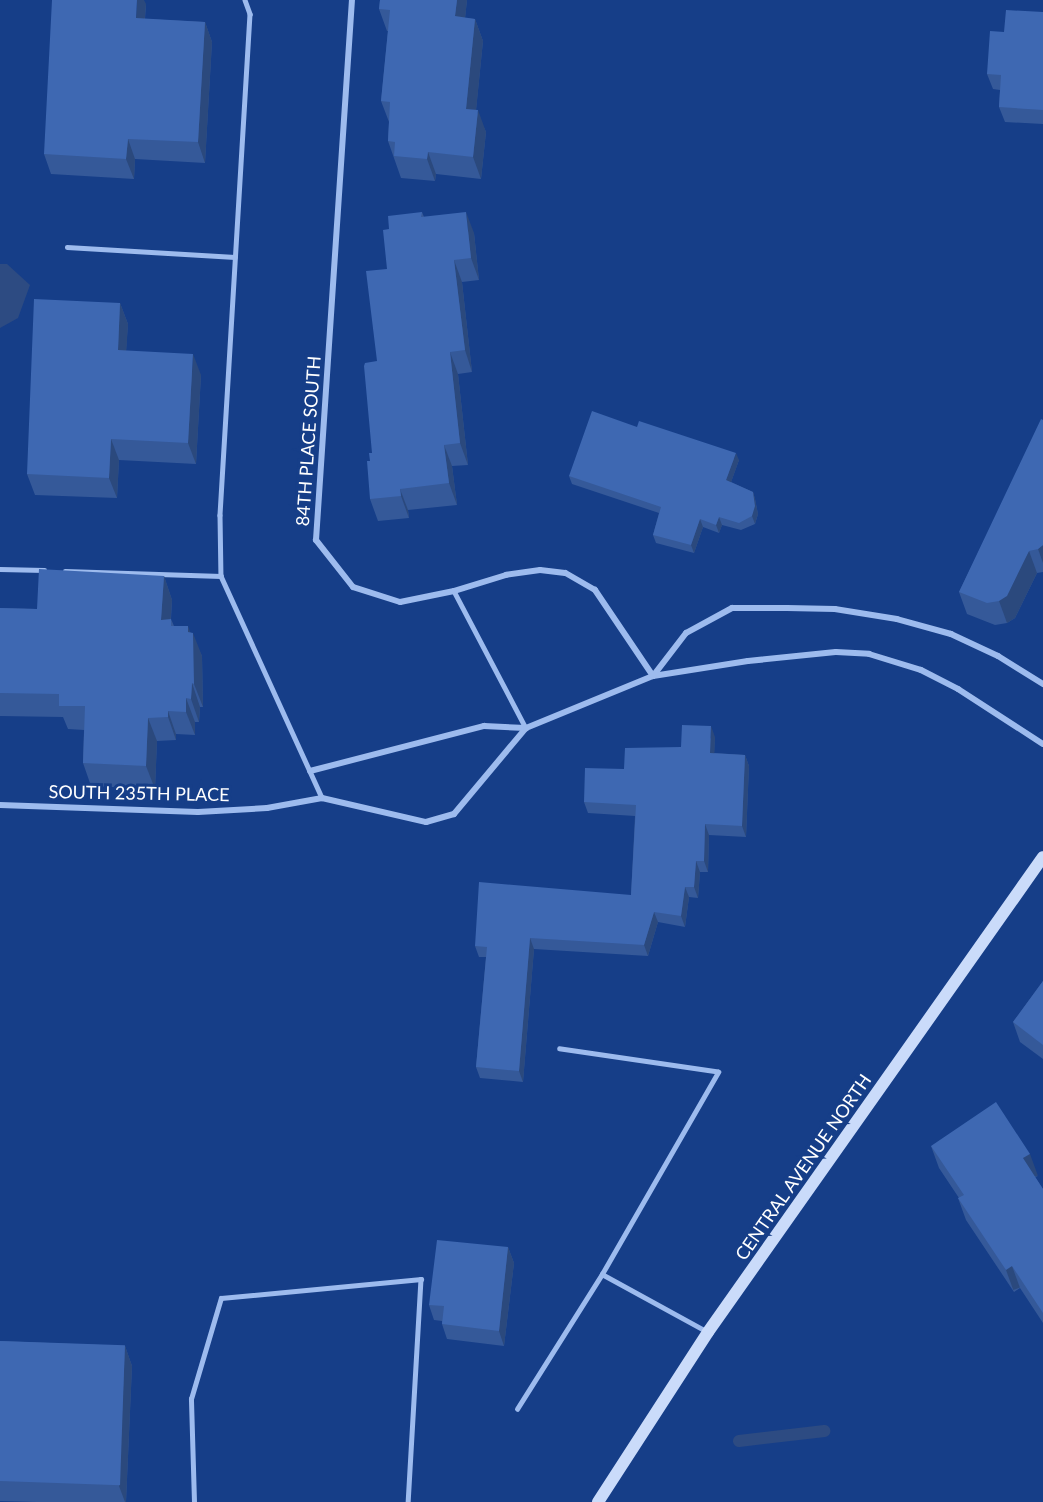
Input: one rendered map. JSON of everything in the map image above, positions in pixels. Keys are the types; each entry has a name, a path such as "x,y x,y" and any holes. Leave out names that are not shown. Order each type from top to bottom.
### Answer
{"main road":[{"name":"CENTRAL AVENUE NORTH","path":"598,1502 708,1332 1043,857"}],"street":[{"name":"84TH PLACE SOUTH","path":"352,0 316,540 353,587 400,602 454,591 506,575 540,570 565,573 595,590 653,676"},
{"path":"653,676 686,633 732,608 788,608 835,609 897,619 951,634 998,656 1043,684"},
{"name":"SOUTH 235TH PLACE","path":"0,805 198,812 267,808 322,798 426,822 454,814 526,728 653,676 836,652 869,654 921,670 958,689 1043,744"},
{"path":"310,771 484,726 526,728"}],"lane":[{"path":"245,0 250,14 220,515 221,576 322,798"},
{"path":"68,247 235,257"},
{"path":"0,568 46,570"},
{"path":"58,571 221,576"},
{"path":"454,591 526,728"},
{"path":"517,1409 602,1274 718,1072 560,1049"},
{"path":"602,1274 708,1332"},
{"path":"194,1502 191,1399 221,1298 421,1279 408,1502"}],"water":[{"path":"0,264 7,264 30,285 18,318 0,328"}],"building":[{"path":"52,0 137,0 136,18 205,22 198,142 128,139 126,159 44,154"},
{"path":"380,0 457,0 455,16 475,19 466,109 478,110 473,157 428,152 427,159 394,156 395,142 388,141 390,102 381,101 390,10 379,9"},
{"path":"1006,10 1043,12 1043,110 999,107 1001,75 987,74 990,31 1004,32"},
{"path":"422,212 421,217 466,212 471,258 454,260 465,350 450,352 460,443 444,445 449,483 400,489 401,496 370,499 367,461 370,461 369,453 372,453 364,366 365,363 377,361 366,271 387,269 383,230 389,229 388,216"},
{"path":"34,299 120,303 118,350 193,354 188,443 111,439 109,478 27,474"},
{"path":"592,411 637,427 639,421 736,453 726,480 753,492 755,506 752,516 739,523 719,517 716,525 700,519 691,545 653,535 661,507 569,476"},
{"path":"1041,419 1043,420 1043,545 1029,551 1007,596 999,601 987,603 959,592"},
{"path":"39,569 164,576 161,620 171,619 171,626 188,626 188,632 193,633 194,684 192,683 191,699 186,698 186,712 168,711 168,717 148,718 146,766 83,763 85,706 59,706 59,694 0,693 0,608 37,609"},
{"path":"682,725 711,726 710,753 745,755 742,826 705,824 704,861 696,861 694,887 685,887 681,916 654,912 644,945 530,938 519,1071 476,1067 487,947 475,946 479,882 631,895 636,805 584,802 585,768 624,769 625,748 681,747"},
{"path":"1043,981 1043,1045 1013,1022"},
{"path":"996,1102 1030,1154 1023,1158 1043,1189 1043,1313 1012,1266 1006,1270 958,1198 964,1195 931,1146"},
{"path":"437,1240 508,1247 499,1331 442,1324 444,1306 429,1305"},
{"path":"0,1341 125,1345 120,1485 0,1481"}],"waterway":[{"path":"739,1441 824,1431"}]}
